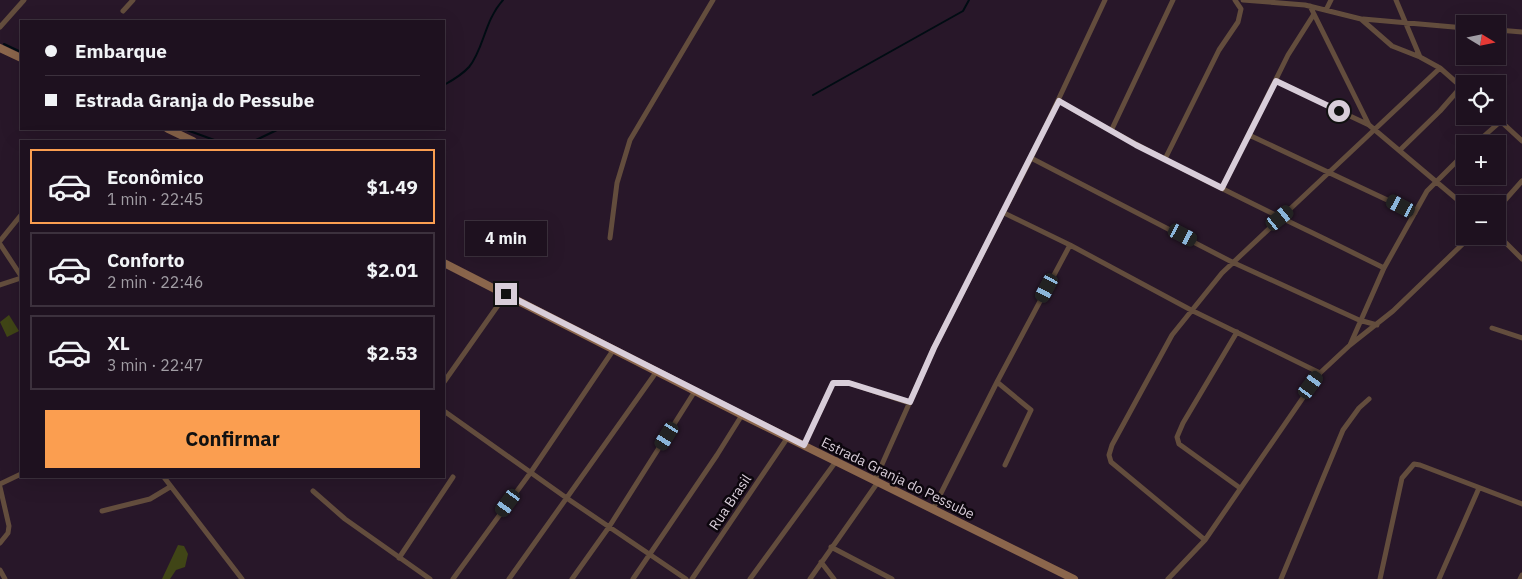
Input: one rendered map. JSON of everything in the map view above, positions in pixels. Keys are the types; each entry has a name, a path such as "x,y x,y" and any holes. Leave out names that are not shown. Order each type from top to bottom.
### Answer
{"main road":[{"path":"0,48 20,58"},
{"path":"170,130 191,140"},
{"name":"Estrada Granja do Pessube","path":"445,264 614,348 742,415 837,460 1074,579"}],"street":[{"path":"0,27 24,0"},
{"path":"123,11 134,0"},
{"path":"610,238 617,183 630,140 713,0"},
{"path":"810,579 877,481 934,348 1031,158 1105,0"},
{"path":"1110,131 1172,0"},
{"path":"1165,159 1211,66 1238,22 1241,8 1235,0"},
{"path":"1243,0 1310,6 1361,19 1456,27"},
{"path":"1326,10 1331,0"},
{"path":"1396,0 1407,22 1420,57"},
{"path":"1310,6 1369,125 1456,199"},
{"path":"1222,188 1288,55 1314,14"},
{"path":"1361,19 1392,46 1420,57 1440,68 1456,82"},
{"path":"1506,31 1522,32"},
{"path":"1205,540 1111,462 1109,455 1122,424 1172,335 1232,262 1329,174 1440,68"},
{"path":"1276,81 1369,125"},
{"path":"1400,150 1456,95"},
{"path":"1059,101 1110,131 1280,218 1384,268"},
{"path":"1485,135 1496,125"},
{"path":"1505,125 1522,141"},
{"path":"1249,135 1415,214"},
{"path":"1031,158 1232,262 1359,320 1376,325"},
{"path":"1350,345 1359,320 1384,268 1427,191 1456,162"},
{"path":"1506,199 1522,181"},
{"path":"1002,212 1191,310 1320,373"},
{"path":"20,216 0,242 20,275"},
{"path":"1506,244 1522,259"},
{"path":"1168,579 1205,540 1320,373 1350,345 1376,325 1461,245"},
{"path":"934,509 997,382 1070,246"},
{"path":"0,285 20,277"},
{"path":"445,381 506,294"},
{"path":"1492,328 1522,338"},
{"path":"1237,332 1182,423 1176,437 1179,444 1240,488"},
{"path":"453,579 531,472 614,348"},
{"path":"509,579 658,371"},
{"path":"997,382 1031,410 1005,464"},
{"path":"804,445 833,383 849,383 910,402"},
{"path":"572,579 609,527 695,391"},
{"path":"1281,579 1343,430 1359,408 1369,399"},
{"path":"445,411 568,499 686,579"},
{"path":"633,579 718,455 742,415"},
{"name":"Rua Brasil","path":"692,579 788,437"},
{"path":"750,579 837,460"},
{"path":"1380,579 1402,478 1414,464 1522,504"},
{"path":"0,543 8,533 9,526 0,485 20,475"},
{"path":"399,558 453,477"},
{"path":"164,478 242,579"},
{"path":"102,511 150,499 170,486"},
{"path":"1439,579 1479,488"},
{"path":"313,491 345,519 430,579"},
{"path":"831,547 892,579"},
{"path":"821,562 834,579"},
{"path":"0,570 5,579"}],"green space":[{"path":"9,315 19,331 7,337 0,322"},
{"path":"178,545 184,546 188,554 185,567 176,570 170,579 162,579"}],"waterway":[{"path":"445,84 469,67 474,60 492,17 503,0"},
{"path":"813,95 963,11 969,0"},
{"path":"4,44 20,52"},
{"path":"187,130 214,140"},
{"path":"256,140 277,130"}],"route":[{"path":"506,294 804,445 833,383 849,383 910,402 934,348 1059,101 1136,145 1222,188 1276,81 1339,111"}]}
